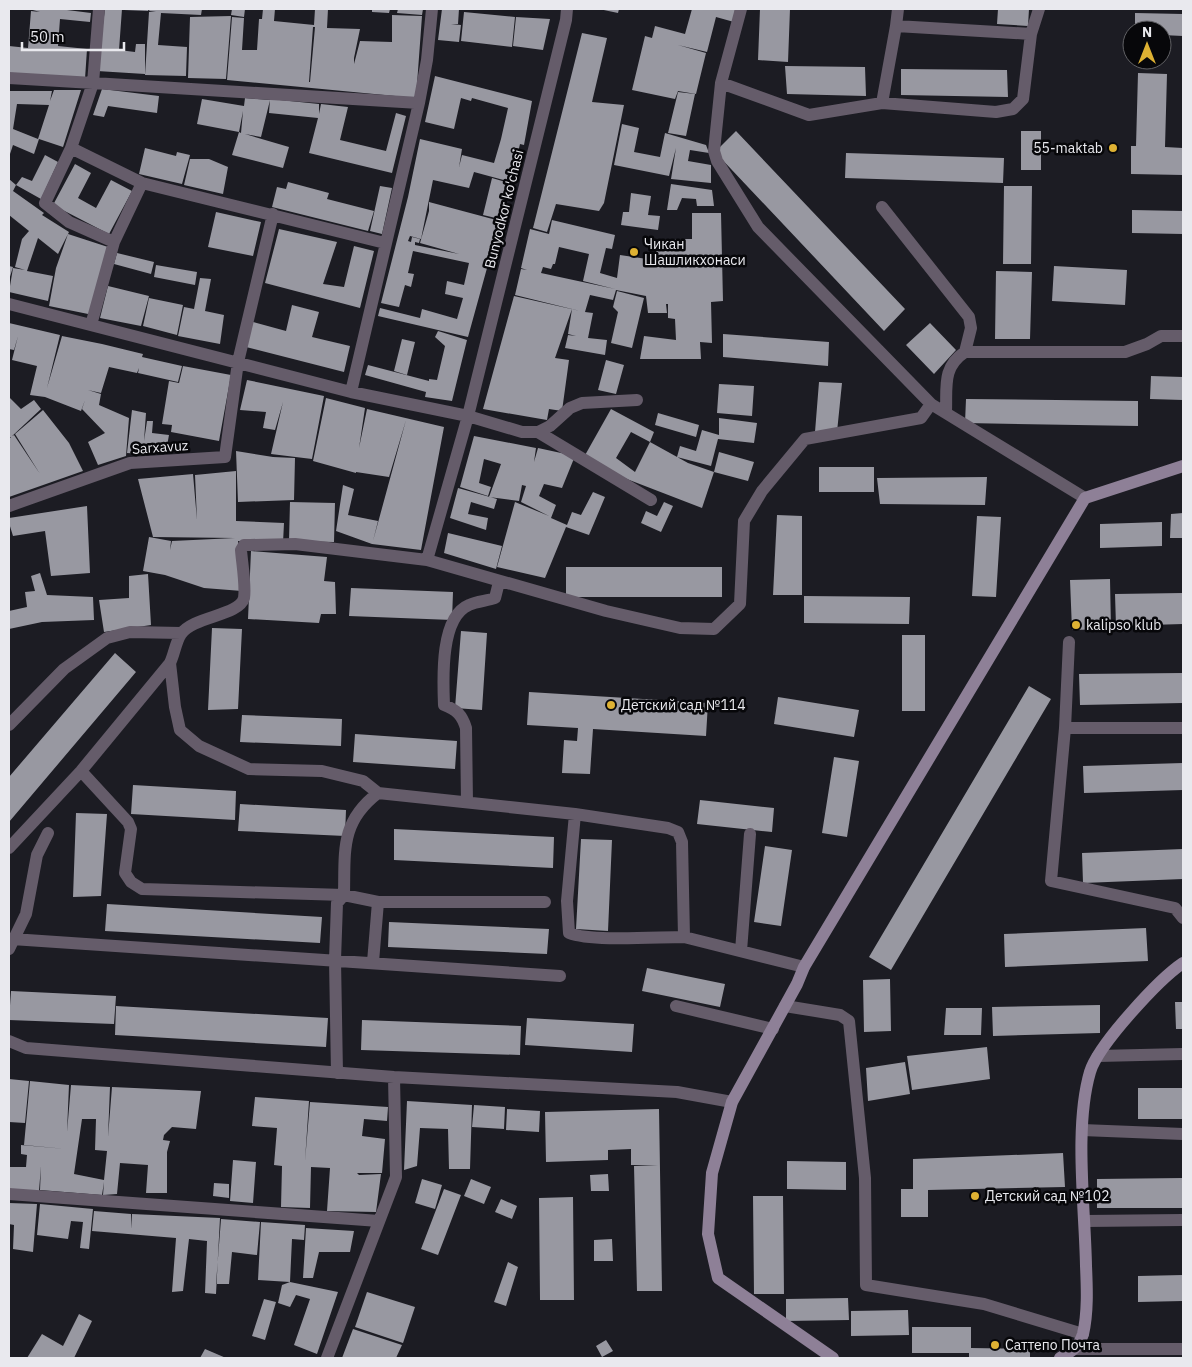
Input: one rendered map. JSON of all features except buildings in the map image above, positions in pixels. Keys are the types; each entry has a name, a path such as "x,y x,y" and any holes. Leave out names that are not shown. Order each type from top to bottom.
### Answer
{"street":[{"path":"99,9 93,83 71,148 45,203 69,222 114,242"},
{"path":"351,392 419,103 427,60 432,9"},
{"name":"Bunyodkor ko'chasi","path":"426,560 468,416 566,20 567,9"},
{"path":"741,9 720,83 714,151 717,161 758,227 931,404 1085,498"},
{"path":"882,103 898,9"},
{"path":"720,83 809,115 882,103 996,112 1013,108 1023,99 1031,34 1039,9"},
{"path":"896,26 1031,34"},
{"path":"9,78 419,103"},
{"path":"71,148 142,183 385,243"},
{"path":"91,325 114,242 142,183"},
{"path":"882,207 969,317 971,328 965,352"},
{"path":"238,362 273,214"},
{"path":"9,304 351,392 468,416 522,432 538,432 550,426 570,408 582,403 638,400"},
{"path":"946,412 948,369 953,359 965,352 1125,352 1161,336 1183,336"},
{"name":"Sarxavuz","path":"9,506 130,463 225,457 238,362"},
{"path":"9,725 64,669 107,638 130,632 181,633 208,616 234,610 244,597 241,550 244,546 295,544 426,560 499,582 680,628 714,629 740,604 744,521 762,491 805,439 921,418 931,404"},
{"path":"538,432 651,500"},
{"path":"833,1358 718,1278 708,1234 712,1173 732,1102 786,1006 804,967 1085,498 1183,466"},
{"path":"467,802 466,728 463,717 456,710 444,705 443,681 449,626 458,613 468,605 495,598 499,582"},
{"path":"9,848 81,771 170,663 181,633"},
{"path":"1069,642 1065,728 1051,881 1175,908 1183,918"},
{"path":"170,663 175,707 180,730 199,746 249,769 322,771 363,781 378,794 575,814 668,828 678,832 682,842 684,937"},
{"path":"1065,728 1183,728"},
{"path":"81,771 128,822 132,836 125,873 131,882 142,889 344,895 378,902 545,902"},
{"path":"337,1073 335,960 337,902 344,895 345,851 352,822 361,806 378,794"},
{"path":"575,814 567,901 569,933 576,936 594,937 684,937 804,967"},
{"path":"48,833 37,855 26,914 11,944 373,962 560,976"},
{"path":"741,951 750,834"},
{"path":"373,962 378,902"},
{"path":"1060,1358 1076,1348 1083,1334 1087,1296 1082,1130 1087,1084 1091,1070 1098,1056 1153,988 1168,973 1183,964"},
{"path":"676,1006 773,1029"},
{"path":"786,1006 840,1014 849,1021 865,1178 866,1285 984,1304 1083,1334"},
{"path":"10,1039 26,1048 394,1077 677,1092 732,1102"},
{"path":"1098,1056 1183,1054"},
{"path":"328,1358 396,1177 394,1077"},
{"path":"1082,1130 1183,1134"},
{"path":"9,1194 379,1221"},
{"path":"1085,1222 1183,1220"},
{"path":"1076,1348 1183,1349"}],"place":[{"name":"55-maktab","path":"1113,148"},
{"name":"Чикан Шашликхонаси","path":"634,252"},
{"name":"kalipso klub","path":"1076,625"},
{"name":"Детский сад №114","path":"611,705"},
{"name":"Детский сад №102","path":"975,1196"},
{"name":"Саттепо Почта","path":"995,1345"}]}
